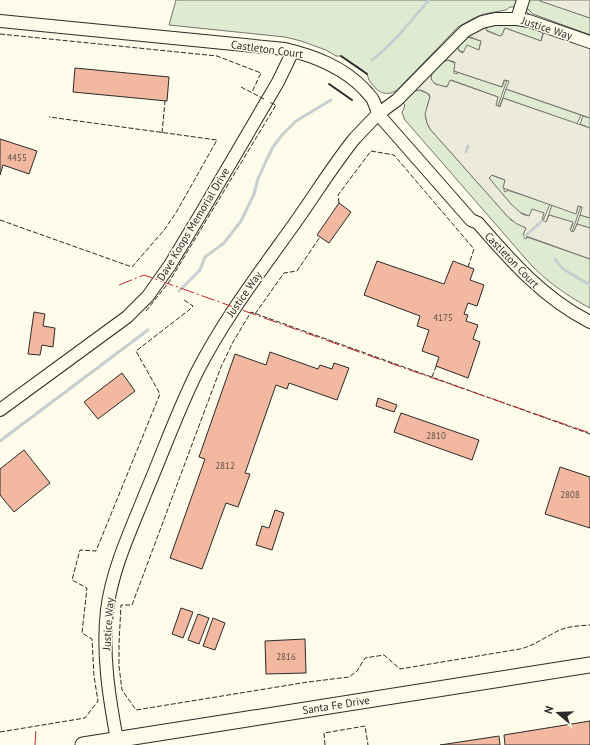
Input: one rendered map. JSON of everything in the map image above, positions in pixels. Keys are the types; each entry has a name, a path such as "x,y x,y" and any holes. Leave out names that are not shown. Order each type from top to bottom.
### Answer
{"main road":[{"name":"Santa Fe Drive","path":"83,745 590,665"}],"street":[{"path":"517,19 523,0"},
{"name":"Justice Way","path":"116,740 106,661 105,627 108,600 115,572 179,412 215,339 236,305 348,146 378,114 397,100 465,31 488,20 502,18 517,19 529,21 590,42"},
{"name":"Castleton Court","path":"0,21 246,45 293,51 310,55 321,60 350,77 373,99 378,114 471,220 478,223 532,281 566,309 590,322"},
{"name":"Dave Koops Memorial Drive","path":"0,410 127,317 148,296 170,265 200,216 278,82 293,51"}],"green space":[{"path":"176,0 517,0 514,7 484,14 458,27 397,90 385,93 378,90 372,84 365,72 341,56 336,56 326,50 301,41 285,37 169,25"},
{"path":"529,0 539,0 590,18 590,35 531,14 526,8"},
{"path":"503,24 522,25 543,32 541,41 505,28 500,36 486,30 487,27"},
{"path":"468,37 481,41 479,50 467,46 465,52 459,51 458,46"},
{"path":"448,60 456,64 454,73 457,74 457,72 502,87 505,79 507,80 498,106 495,105 498,97 451,80 447,87 433,82 431,75 433,71 439,65"},
{"path":"506,89 581,115 577,124 503,98 500,106"},
{"path":"419,90 427,93 430,97 426,109 426,121 430,129 511,220 526,228 524,238 526,239 527,237 590,259 590,308 560,289 532,266 405,120 402,113 405,105 403,103 414,91"},
{"path":"583,116 590,118 590,128 580,124"},
{"path":"491,175 505,180 504,191 506,192 507,190 550,204 543,221 543,213 529,216 517,211 490,180 489,178"},
{"path":"552,205 576,213 578,206 581,206 572,232 570,230 573,223 549,215 546,222"},
{"path":"580,215 590,218 590,228 577,224 574,232"}],"shaded area":[{"path":"590,0 590,18 540,1"},
{"path":"526,8 533,14 590,35 590,118 506,89 509,81 504,80 502,87 454,71 455,62 448,60 444,61 458,46 459,51 463,53 467,45 479,50 481,41 470,37 467,38 474,32 487,27 487,31 500,36 505,28 541,41 547,22 531,16 527,12"},
{"path":"432,73 431,79 435,84 447,87 450,80 498,97 496,105 500,107 503,98 590,128 590,218 580,215 582,207 578,206 576,214 503,188 505,180 492,175 489,178 511,204 522,214 529,216 532,209 544,213 542,220 546,222 549,215 573,222 570,230 572,232 577,224 590,228 590,259 523,235 526,228 517,224 508,217 430,129 425,114 430,97 429,94 421,90 414,91"}],"building":[{"path":"75,68 169,77 167,101 73,92"},
{"path":"0,139 37,151 29,174 3,165 0,175"},
{"path":"339,203 351,212 329,243 317,235"},
{"path":"377,261 444,284 453,261 474,269 470,280 484,285 477,306 468,303 464,314 468,315 466,321 478,325 473,339 480,342 468,378 436,366 439,357 422,351 429,330 417,326 420,316 364,295"},
{"path":"34,312 45,314 43,326 55,328 53,347 42,345 40,355 28,354"},
{"path":"270,352 318,369 320,365 332,369 334,363 349,368 337,400 289,383 287,389 276,385 245,473 250,474 238,507 226,503 202,569 170,558 205,459 199,457 235,354 266,365"},
{"path":"122,373 135,391 98,419 84,402"},
{"path":"378,398 397,405 394,412 376,406"},
{"path":"401,413 479,440 472,460 394,432"},
{"path":"24,450 50,483 14,512 0,495 0,469"},
{"path":"560,467 590,477 590,528 545,514"},
{"path":"275,510 284,513 272,550 256,545 262,526 269,528"},
{"path":"181,608 193,612 183,638 172,634"},
{"path":"198,614 209,618 199,644 188,640"},
{"path":"213,618 225,623 215,650 203,646"},
{"path":"305,639 306,673 266,674 265,641"},
{"path":"590,721 590,745 505,745 504,735"},
{"path":"499,736 500,745 440,745"}],"waterway":[{"path":"372,60 398,36 429,0"},
{"path":"179,291 200,270 205,257 224,243 241,221 254,194 258,179 266,161 273,147 282,135 296,121 331,100"},
{"path":"466,152 468,146"},
{"path":"525,236 542,221"},
{"path":"555,259 563,269 590,285"},
{"path":"0,441 148,330"}],"fence":[{"path":"0,34 217,56 261,73 252,92"},
{"path":"241,87 264,99"},
{"path":"162,133 165,101"},
{"path":"146,311 169,282 276,105 269,102"},
{"path":"0,220 132,267 165,229 177,211 217,140 49,117"},
{"path":"339,203 338,195 371,151 394,155 474,249 468,267"},
{"path":"255,314 284,273 297,271 320,237"},
{"path":"0,732 85,718 98,701 94,676 92,639 82,633 87,588 72,580 80,550 96,551 160,394 136,351 193,306 184,300"},
{"path":"590,434 251,312 233,342 221,367 132,605 121,605 119,666 122,690 136,710 308,682 349,677 357,671 365,658 384,655 400,669 520,649 525,648 563,629 590,625"},
{"path":"432,377 437,364"},
{"path":"325,745 324,733 365,726 368,745"}],"wall":[{"path":"341,56 367,74"},
{"path":"329,84 352,100"}],"power":[{"path":"119,285 144,275 590,433"},
{"path":"35,745 36,728"}]}
